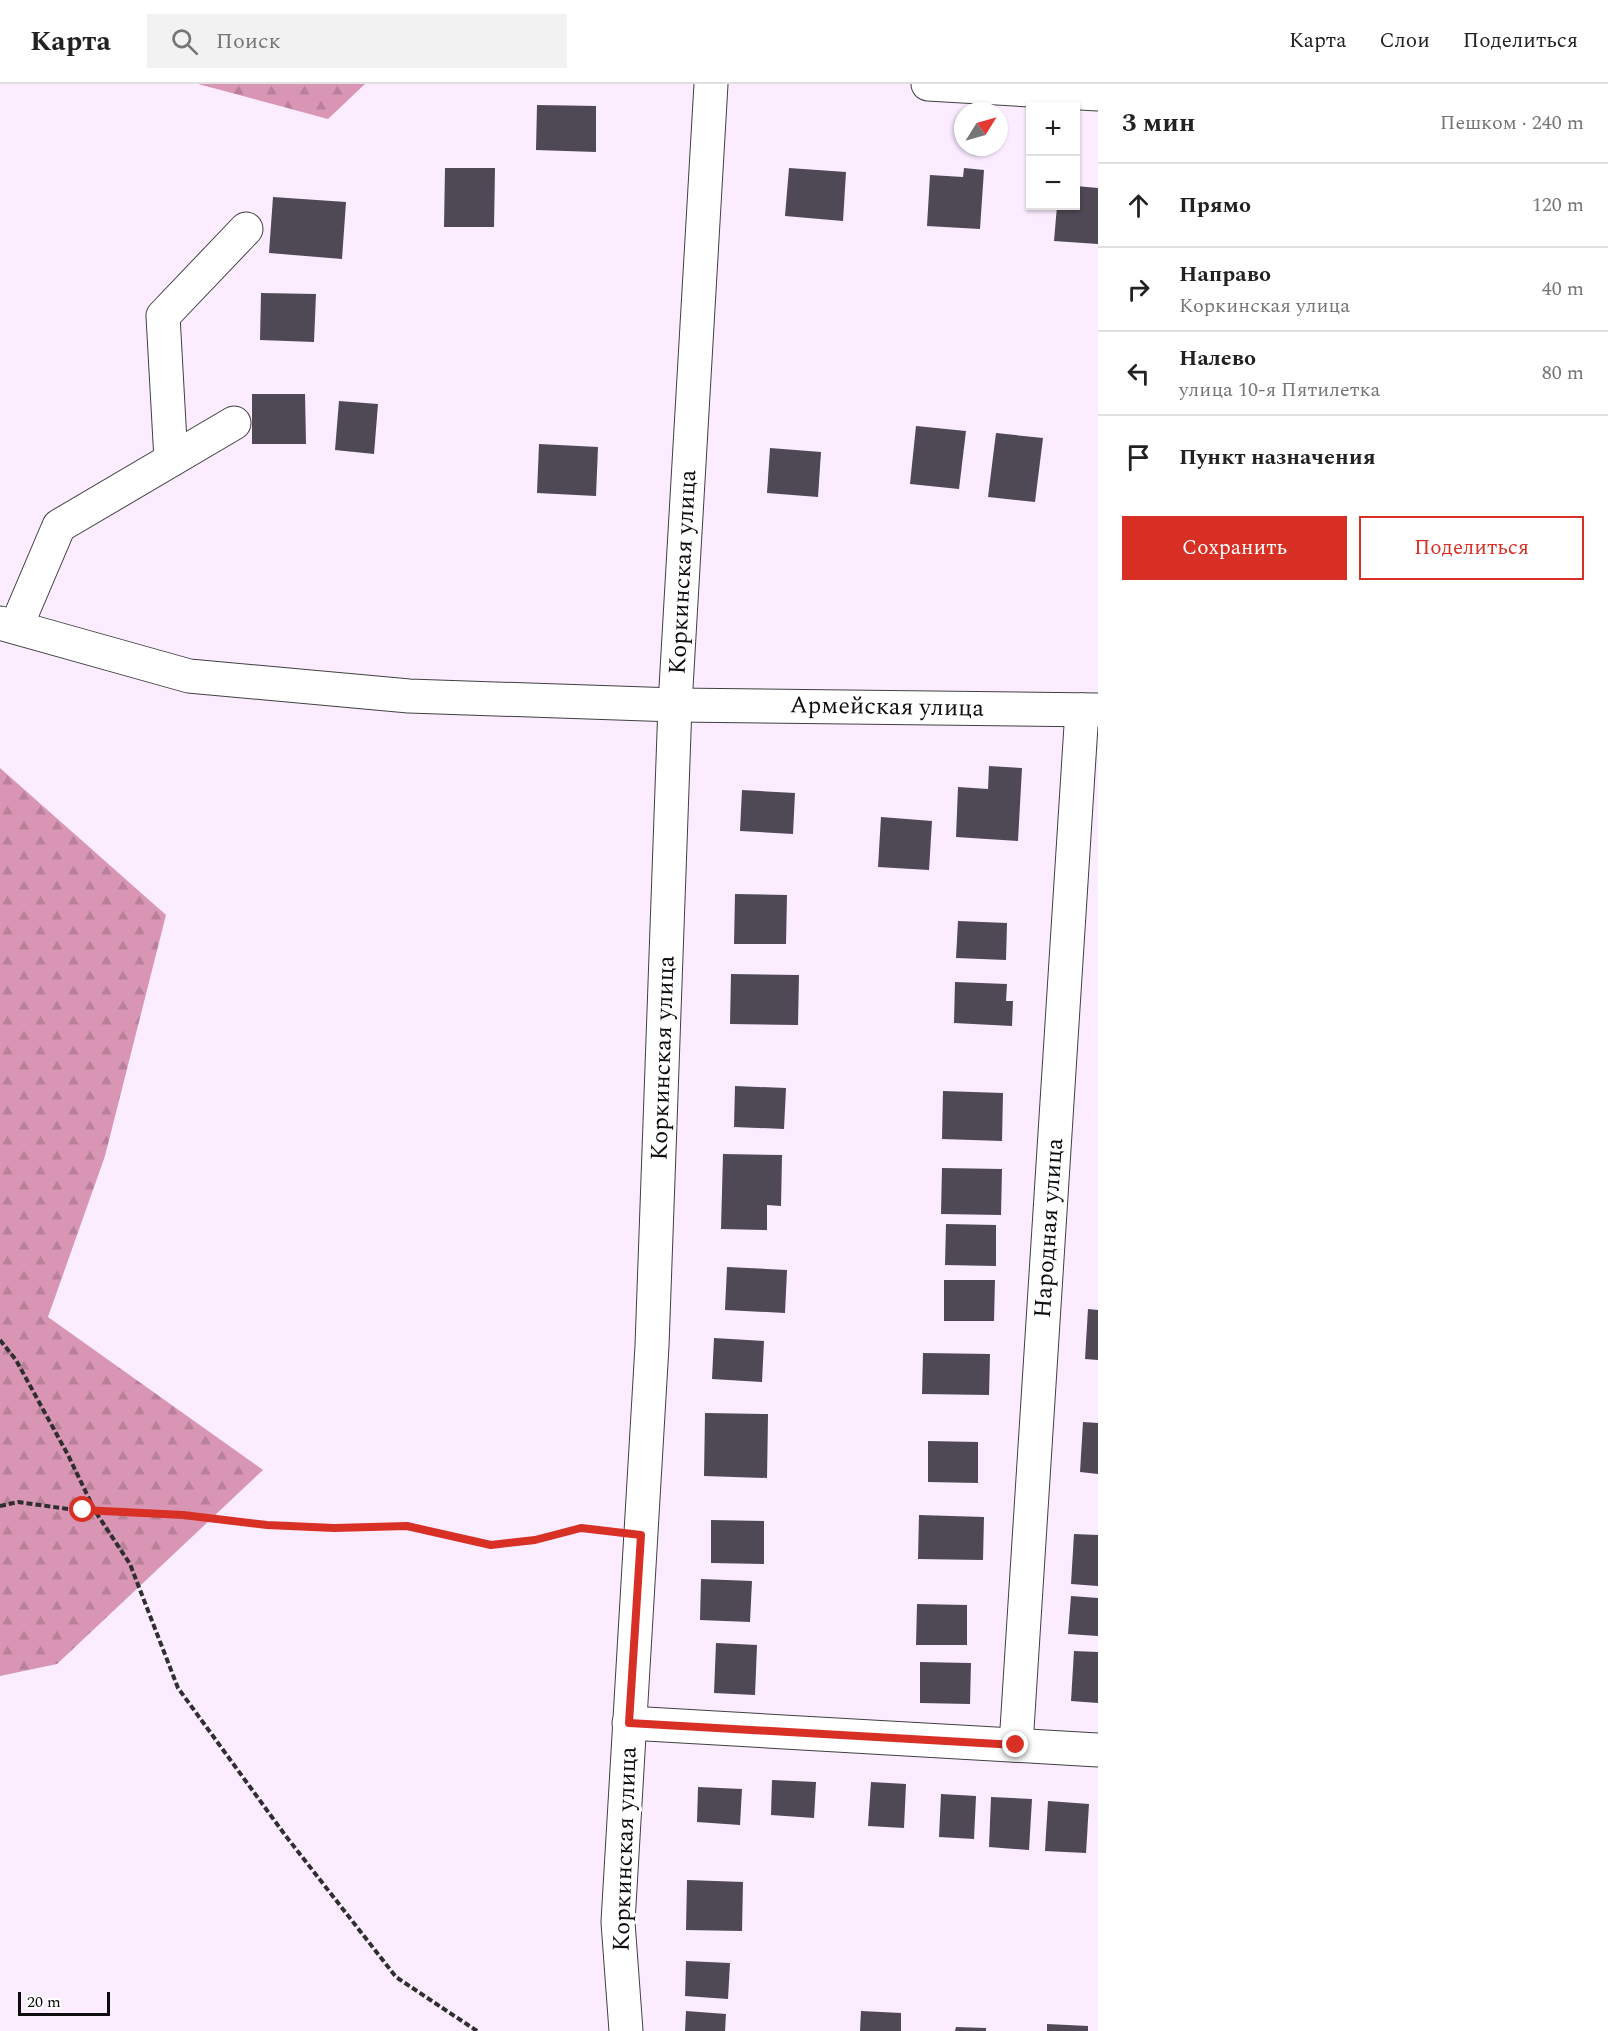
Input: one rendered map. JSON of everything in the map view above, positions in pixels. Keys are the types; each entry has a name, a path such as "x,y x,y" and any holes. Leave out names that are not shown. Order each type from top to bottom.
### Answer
{"street":[{"name":"Коркинская улица","path":"626,2031 618,1922 652,1346 675,705 711,84"},
{"path":"928,84 1098,94"},
{"path":"171,460 163,316 246,229"},
{"path":"8,625 59,526 234,423"},
{"name":"Армейская улица","path":"8,625 189,676 408,696 675,705 1090,710"},
{"name":"Народная улица","path":"1016,1745 1090,710"},
{"path":"629,1723 1098,1750"}],"path":[{"path":"0,1340 16,1360 68,1455 95,1511 130,1564 178,1688 285,1834 396,1977 477,2031"},
{"path":"0,1506 18,1502 95,1511 183,1515 267,1525 407,1526 491,1545 535,1540 581,1528 641,1535"}],"green space":[{"path":"198,84 365,84 328,119"},
{"path":"0,768 166,915 105,1156 48,1317 263,1470 57,1664 0,1676"}],"building":[{"path":"537,105 596,106 596,152 536,150"},
{"path":"445,168 495,168 494,227 444,227"},
{"path":"789,168 846,172 843,221 785,216"},
{"path":"964,168 984,170 980,229 927,226 930,175 963,177"},
{"path":"1080,186 1098,188 1098,244 1054,241 1057,210 1080,210"},
{"path":"273,197 346,202 342,259 269,253"},
{"path":"261,293 316,294 314,342 260,340"},
{"path":"252,394 305,394 306,444 252,444"},
{"path":"339,401 378,404 374,454 335,450"},
{"path":"916,426 966,431 959,489 910,484"},
{"path":"996,433 1043,438 1035,502 988,497"},
{"path":"539,444 598,447 596,496 537,493"},
{"path":"770,448 821,452 818,497 767,493"},
{"path":"989,766 1022,768 1018,841 956,837 958,787 988,789"},
{"path":"742,790 795,793 793,834 740,831"},
{"path":"881,817 932,821 929,870 878,867"},
{"path":"735,894 787,895 786,944 734,944"},
{"path":"958,921 1007,923 1006,960 956,958"},
{"path":"731,974 799,975 798,1025 730,1024"},
{"path":"955,982 1007,984 1006,1001 1013,1001 1012,1026 954,1023"},
{"path":"735,1086 786,1088 784,1129 734,1127"},
{"path":"943,1091 1003,1093 1002,1141 942,1139"},
{"path":"723,1154 782,1155 781,1206 767,1205 767,1230 721,1229"},
{"path":"942,1168 1002,1169 1001,1215 941,1214"},
{"path":"946,1224 996,1225 996,1266 945,1265"},
{"path":"727,1267 787,1270 785,1313 725,1310"},
{"path":"944,1280 995,1280 994,1321 944,1321"},
{"path":"1088,1309 1098,1310 1098,1360 1085,1359"},
{"path":"714,1338 764,1341 762,1382 712,1379"},
{"path":"923,1353 990,1354 989,1395 922,1394"},
{"path":"705,1413 768,1414 767,1478 704,1476"},
{"path":"1083,1422 1098,1423 1098,1474 1080,1472"},
{"path":"928,1441 978,1442 978,1483 928,1482"},
{"path":"919,1515 984,1517 983,1560 918,1559"},
{"path":"711,1520 764,1521 764,1564 711,1563"},
{"path":"1074,1534 1098,1535 1098,1586 1071,1584"},
{"path":"701,1579 752,1581 750,1622 700,1620"},
{"path":"1071,1596 1098,1598 1098,1636 1068,1634"},
{"path":"917,1604 967,1605 967,1645 916,1645"},
{"path":"716,1643 757,1645 755,1695 714,1693"},
{"path":"1074,1651 1098,1652 1098,1703 1071,1701"},
{"path":"920,1662 971,1663 970,1704 920,1703"},
{"path":"772,1780 816,1782 814,1818 771,1815"},
{"path":"871,1782 906,1784 904,1828 868,1826"},
{"path":"698,1787 742,1789 740,1825 697,1822"},
{"path":"941,1794 976,1796 974,1839 939,1837"},
{"path":"991,1797 1032,1799 1029,1850 989,1847"},
{"path":"1048,1801 1089,1804 1086,1853 1045,1851"},
{"path":"687,1880 743,1882 742,1931 686,1930"},
{"path":"686,1961 730,1963 728,1999 685,1996"},
{"path":"686,2011 726,2014 725,2031 685,2031"},
{"path":"861,2011 901,2013 901,2031 860,2031"},
{"path":"1047,2024 1088,2026 1088,2031 1047,2031"},
{"path":"956,2027 986,2028 986,2031 955,2031"}],"route":[{"path":"83,1510 183,1515 267,1525 334,1528 407,1526 491,1545 535,1540 581,1528 641,1535 629,1723 1016,1745"}]}
